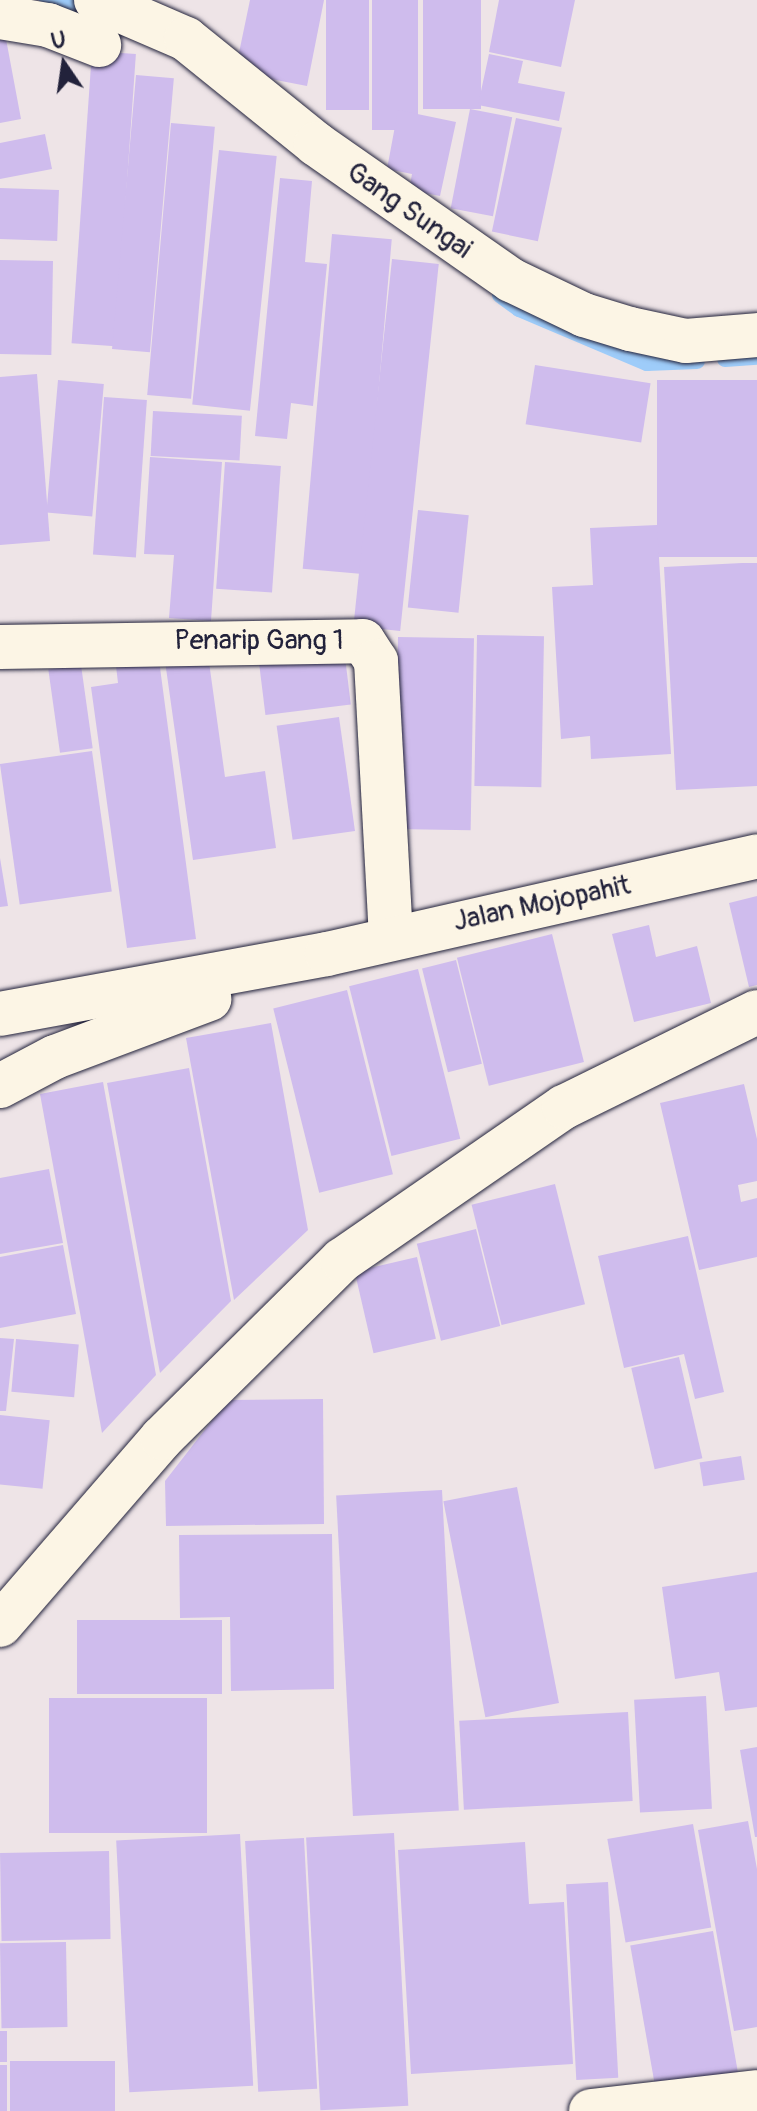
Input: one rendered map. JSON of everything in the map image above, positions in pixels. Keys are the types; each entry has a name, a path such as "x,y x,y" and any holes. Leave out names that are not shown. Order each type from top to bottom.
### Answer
{"street":[{"name":"Gang Sungai","path":"96,0 186,39 316,144 511,280 584,315 630,329 686,341 757,335"},
{"path":"0,17 48,25 99,45"},
{"name":"Penarip Gang 1","path":"0,647 363,641 376,661 391,937"},
{"name":"Jalan Mojopahit","path":"0,1014 327,954 757,856"},
{"name":"Jalan Mojopahit","path":"0,1086 55,1057 327,954"},
{"path":"0,1625 162,1438 342,1260 564,1107 757,1012"},
{"path":"591,2111 757,2092"}],"building":[{"path":"250,0 324,0 307,86 235,72"},
{"path":"326,0 369,0 369,110 326,110"},
{"path":"372,0 418,0 418,130 372,130"},
{"path":"423,0 481,0 481,109 423,109"},
{"path":"499,0 575,0 561,67 489,52"},
{"path":"6,39 21,119 0,123 0,40"},
{"path":"92,51 136,54 115,346 72,343"},
{"path":"489,54 523,61 518,83 565,92 559,121 478,105"},
{"path":"136,75 174,78 150,352 112,349"},
{"path":"470,109 512,117 493,216 451,208"},
{"path":"398,110 456,122 440,196 409,190 412,174 387,169"},
{"path":"516,118 562,128 538,241 492,231"},
{"path":"171,123 215,127 191,399 147,395"},
{"path":"45,134 52,169 0,179 0,143"},
{"path":"219,150 277,156 250,411 192,405"},
{"path":"280,178 312,181 305,262 327,264 313,406 291,403 287,439 255,436"},
{"path":"0,188 59,190 57,241 0,239"},
{"path":"332,234 392,239 362,574 303,569"},
{"path":"392,259 439,264 400,631 353,626"},
{"path":"0,260 53,261 51,355 0,354"},
{"path":"535,365 651,383 641,443 526,424"},
{"path":"37,374 50,541 0,545 0,377"},
{"path":"58,380 104,384 92,517 46,512"},
{"path":"657,380 757,380 757,557 657,557"},
{"path":"104,397 147,400 136,558 93,555"},
{"path":"153,411 242,416 240,461 151,456"},
{"path":"150,457 222,462 211,621 169,618 174,555 144,554"},
{"path":"225,462 281,466 272,593 216,589"},
{"path":"418,510 469,515 458,613 408,607"},
{"path":"657,525 671,754 591,759 590,736 561,739 552,587 593,585 590,528"},
{"path":"757,563 757,786 676,790 664,567"},
{"path":"477,635 544,636 541,787 474,786"},
{"path":"398,637 474,638 471,830 395,829"},
{"path":"343,641 351,705 265,715 258,651"},
{"path":"208,655 225,777 265,771 276,848 193,860 165,661"},
{"path":"159,660 196,939 127,948 91,687 118,683 116,666"},
{"path":"81,665 93,748 60,753 48,670"},
{"path":"339,717 355,831 293,840 277,726"},
{"path":"92,751 112,892 20,905 0,764"},
{"path":"0,858 8,906 0,907"},
{"path":"757,896 757,985 749,987 729,903"},
{"path":"649,925 656,957 697,946 711,1003 634,1022 612,934"},
{"path":"552,934 584,1062 489,1086 457,958"},
{"path":"456,960 482,1064 448,1072 422,968"},
{"path":"418,969 460,1139 391,1156 349,986"},
{"path":"347,990 393,1174 319,1193 273,1008"},
{"path":"271,1023 308,1230 234,1300 186,1038"},
{"path":"189,1068 231,1301 160,1373 107,1083"},
{"path":"103,1082 156,1375 102,1433 40,1094"},
{"path":"744,1084 757,1139 757,1181 738,1185 741,1202 757,1198 757,1257 699,1270 660,1103"},
{"path":"49,1169 63,1243 0,1254 0,1178"},
{"path":"555,1184 585,1304 502,1325 472,1205"},
{"path":"476,1229 500,1326 441,1341 417,1244"},
{"path":"688,1236 724,1392 695,1399 684,1354 624,1368 598,1256"},
{"path":"63,1245 76,1314 0,1328 0,1257"},
{"path":"417,1257 436,1339 374,1353 355,1271"},
{"path":"0,1338 14,1339 6,1411 0,1411"},
{"path":"16,1339 79,1344 74,1397 11,1392"},
{"path":"679,1357 702,1458 655,1469 631,1368"},
{"path":"323,1399 324,1524 166,1526 165,1481 228,1400"},
{"path":"0,1415 50,1420 43,1489 0,1484"},
{"path":"741,1456 745,1480 703,1486 700,1463"},
{"path":"517,1487 559,1703 485,1717 443,1501"},
{"path":"442,1490 459,1811 353,1816 336,1496"},
{"path":"332,1534 334,1689 231,1691 230,1617 180,1618 179,1535"},
{"path":"757,1572 757,1707 725,1711 719,1672 675,1679 662,1587"},
{"path":"77,1620 222,1620 222,1694 77,1694"},
{"path":"706,1696 712,1809 640,1813 634,1700"},
{"path":"49,1698 207,1698 207,1833 49,1833"},
{"path":"628,1712 633,1801 464,1810 459,1721"},
{"path":"757,1747 757,1837 755,1837 740,1750"},
{"path":"748,1821 757,1869 757,2027 734,2031 698,1830"},
{"path":"693,1824 711,1927 626,1943 607,1839"},
{"path":"394,1833 408,2106 320,2110 306,1838"},
{"path":"240,1834 253,2086 129,2092 116,1840"},
{"path":"304,1838 317,2089 258,2092 245,1841"},
{"path":"525,1842 529,1904 564,1902 573,2064 411,2074 398,1850"},
{"path":"109,1851 111,1939 2,1941 0,1853"},
{"path":"608,1882 618,2078 576,2080 566,1884"},
{"path":"713,1931 739,2081 657,2095 630,1946"},
{"path":"66,1942 67,2027 1,2028 0,1943"},
{"path":"0,2031 7,2031 7,2062 0,2062"},
{"path":"10,2061 115,2061 115,2111 10,2111"},
{"path":"0,2065 7,2065 7,2111 0,2111"}],"waterway":[{"path":"47,0 95,13"},
{"path":"500,295 519,309 647,363 697,361"},
{"path":"725,359 757,357"}]}
